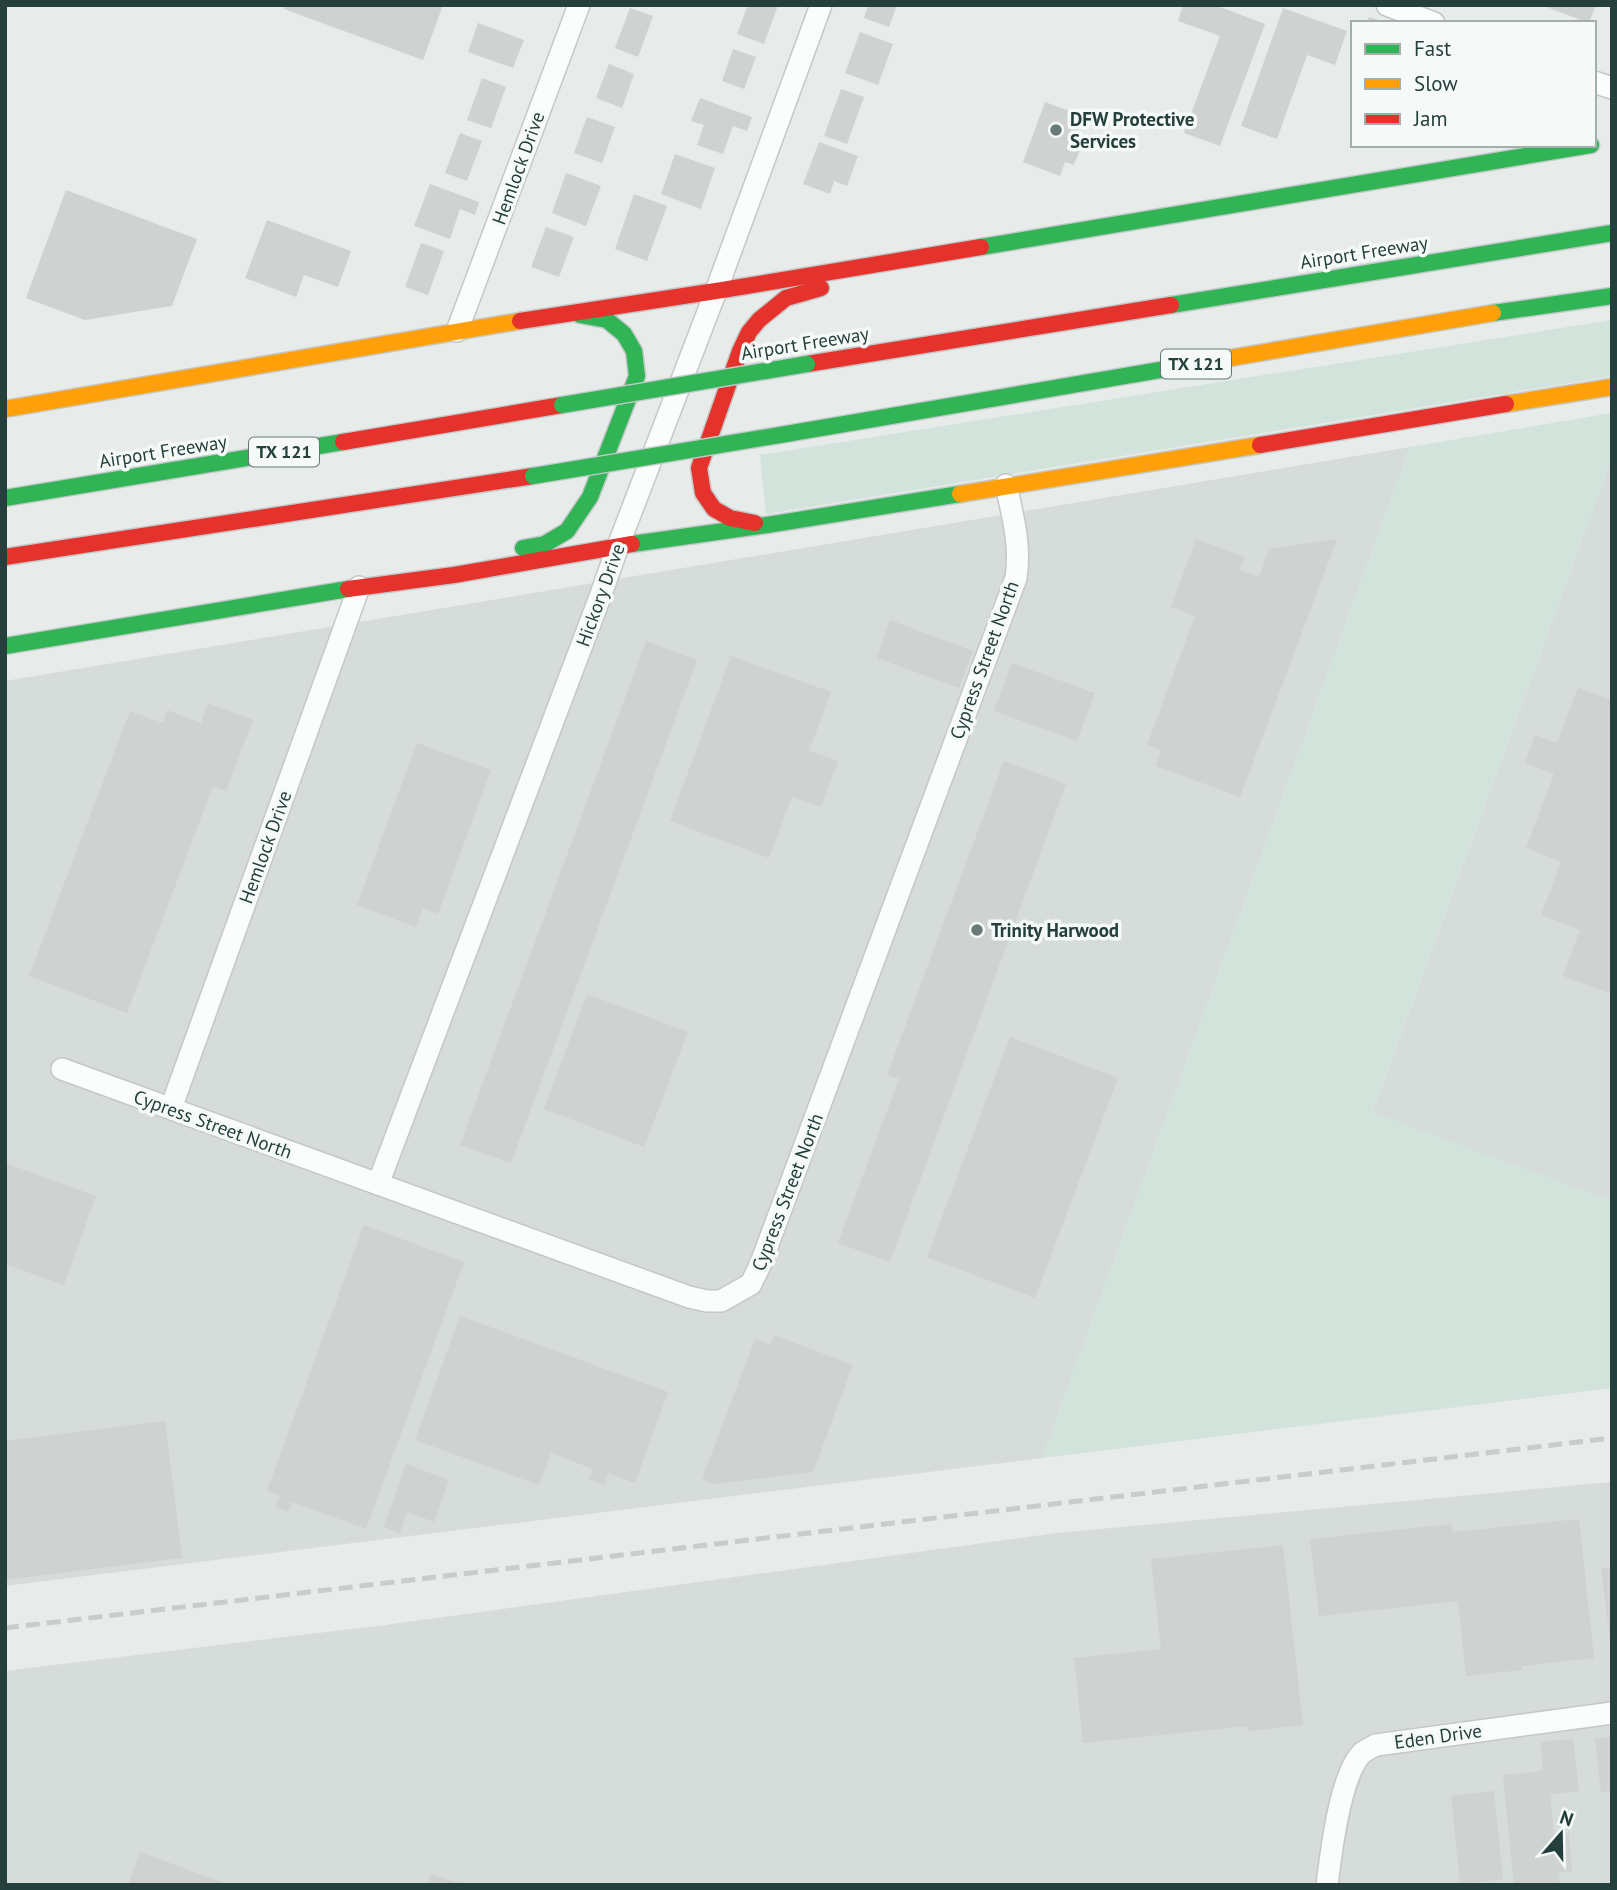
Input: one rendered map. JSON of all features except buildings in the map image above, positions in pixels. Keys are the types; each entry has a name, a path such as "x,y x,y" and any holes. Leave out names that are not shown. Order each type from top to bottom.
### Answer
{"main road":[{"path":"5,409 457,331 716,291 1584,147"},
{"name":"Airport Freeway","path":"5,498 1612,233"},
{"path":"767,525 728,519 704,498 700,485 699,468 749,332 786,298 953,251"},
{"name":"TX 121","path":"5,557 533,476 1468,317 1612,296"},
{"path":"454,575 470,558 545,544 567,531 590,498 637,376 635,351 624,334 607,320 571,313"},
{"path":"5,646 1612,387"}],"street":[{"name":"Hemlock Drive","path":"457,331 579,5"},
{"name":"Hickory Drive","path":"378,1184 716,291 821,5"},
{"path":"1387,5 1429,21"},
{"name":"Cypress Street North","path":"62,1069 689,1297 720,1301 751,1284 771,1237 1016,578 1019,560 1006,485"},
{"name":"Hemlock Drive","path":"171,1108 359,587"},
{"name":"Eden Drive","path":"1327,1885 1342,1795 1352,1768 1362,1754 1376,1745 1612,1713"}],"shaded area":[{"path":"1410,447 1042,1458 5,1586 5,681"},
{"path":"1612,458 1612,1201 1372,1113"},
{"path":"1612,1482 1612,1885 5,1885 5,1671 385,1625 1057,1533"}],"green space":[{"path":"1612,320 1612,376 766,514 760,455"},
{"path":"1612,413 1612,458 1372,1112 1612,1201 1612,1388 1042,1458 1410,447"}],"railway":[{"path":"5,1628 1612,1438"}],"traffic: fast":[{"path":"981,247 1579,147"},
{"path":"1171,305 1612,233"},
{"path":"1493,313 1612,296"},
{"path":"523,548 545,544 567,531 590,497 637,376 634,351 624,334 607,320 580,315"},
{"path":"780,435 1230,358"},
{"path":"562,405 807,364"},
{"path":"533,476 780,435"},
{"path":"5,498 343,442"},
{"path":"632,544 960,494"},
{"path":"5,646 348,589"}],"traffic: slow":[{"path":"1230,358 1493,313"},
{"path":"5,409 520,321"},
{"path":"1506,404 1612,387"},
{"path":"960,494 1260,445"}],"traffic: jam":[{"path":"520,321 981,247"},
{"path":"755,523 730,518 714,509 703,493 699,468 749,332 786,298 821,288"},
{"path":"807,364 1171,305"},
{"path":"1260,445 1506,404"},
{"path":"343,442 562,405"},
{"path":"5,557 533,476"},
{"path":"348,589 454,575 632,544"}],"place":[{"name":"DFW Protective Services","path":"1056,130"},
{"name":"Trinity Harwood","path":"977,930"}]}
